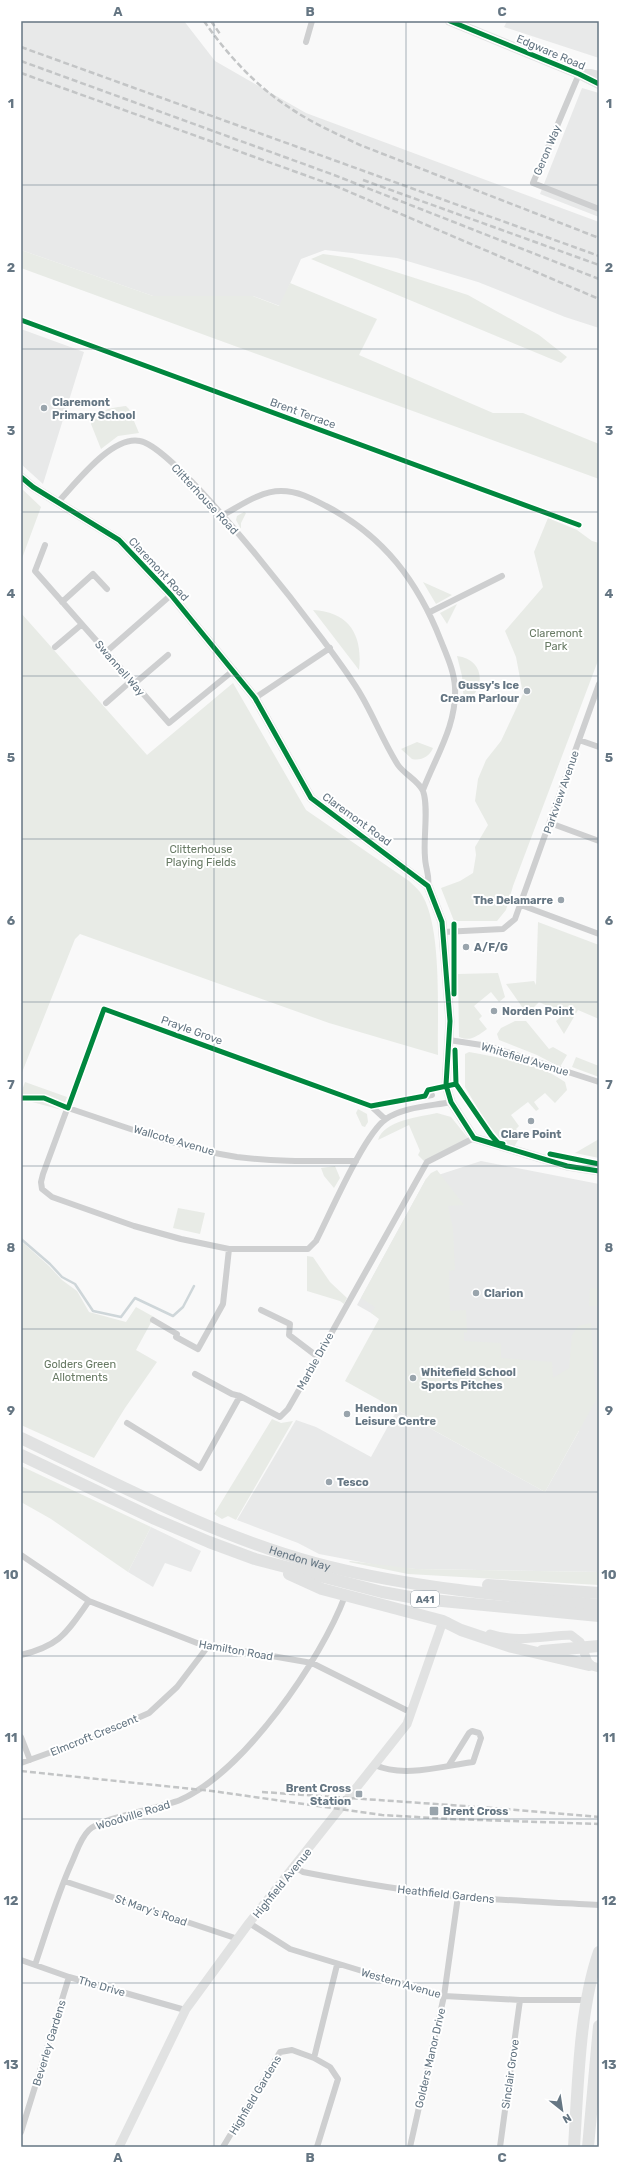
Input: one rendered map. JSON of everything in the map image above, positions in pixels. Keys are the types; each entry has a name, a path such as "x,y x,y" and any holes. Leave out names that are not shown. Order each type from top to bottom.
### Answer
{"highway":[{"name":"Hendon Way","path":"21,1438 217,1530 316,1563 406,1582 599,1605"},
{"name":"Hendon Way","path":"21,1455 155,1519 209,1542 255,1559 382,1592 421,1599 599,1616"},
{"name":"A41","path":"255,1559 322,1589 443,1621 485,1638 531,1651 599,1646"},
{"name":"A41","path":"406,1582 521,1586 597,1592"},
{"path":"531,1651 579,1664 594,1666"},
{"path":"574,2147 579,2062 588,2000 599,1952"},
{"path":"588,2147 599,2026"}],"main road":[{"name":"Edgware Road","path":"450,21 580,74 599,84"},
{"name":"Edgware Road","path":"580,74 599,76"}],"street":[{"path":"306,42 312,21"},
{"name":"Geron Way","path":"580,74 533,183 599,209"},
{"name":"Brent Terrace","path":"21,320 579,525"},
{"name":"Clitterhouse Road","path":"58,502 100,459 117,444 128,440 140,441 152,446 182,473 223,515 330,648 361,694 399,766 423,790"},
{"name":"Claremont Road","path":"21,477 33,487 119,540 171,595 234,670 255,698 311,798 428,886 440,912 443,932 449,1040 446,1085 451,1102 474,1138"},
{"path":"223,515 262,495 280,491 303,494 341,514 366,532 407,575 430,612 449,661 455,686 454,706 449,732 434,760 423,790 426,823 425,857 430,880 428,886"},
{"name":"Swannell Way","path":"45,545 35,570 169,723 234,670"},
{"path":"62,602 94,574 107,588"},
{"path":"430,612 502,576"},
{"path":"106,652 171,595"},
{"path":"55,647 81,624"},
{"path":"255,698 330,648"},
{"path":"106,702 168,655"},
{"name":"Parkview Avenue","path":"443,932 503,930 515,919 599,684"},
{"path":"579,740 599,747"},
{"path":"550,823 599,842"},
{"path":"522,902 599,934"},
{"name":"Prayle Grove","path":"385,1119 371,1106 104,1009 41,1182 42,1189 47,1194 134,1226 181,1239 229,1249 304,1249 312,1247 316,1241 356,1161 377,1127 385,1119 404,1111 451,1102"},
{"name":"Whitefield Avenue","path":"449,1040 488,1046 599,1082"},
{"path":"371,1106 432,1095"},
{"name":"Wallcote Avenue","path":"68,1108 194,1148 236,1156 275,1161 356,1161"},
{"path":"474,1138 567,1166 599,1171"},
{"name":"Marble Drive","path":"240,1396 280,1417 288,1409 427,1162 474,1138"},
{"path":"152,1320 177,1334 176,1337 198,1349 223,1304 229,1249"},
{"path":"261,1310 290,1324 289,1335 318,1357"},
{"path":"127,1423 200,1468 240,1396 232,1394 195,1374"},
{"name":"Hamilton Road","path":"21,1555 89,1601 197,1644 312,1663 412,1713"},
{"name":"Woodville Road","path":"35,1965 64,1880 82,1839 94,1826 168,1805 200,1789 222,1772 249,1746 264,1728 312,1663 345,1596"},
{"path":"21,1655 41,1650 60,1638 89,1601"},
{"path":"443,1621 462,1624 510,1639 571,1635 576,1638 594,1666"},
{"name":"Highfield Avenue","path":"119,2147 185,2010 250,1923 407,1724 443,1621"},
{"name":"Elmcroft Crescent","path":"21,1763 99,1735 149,1713 177,1687 209,1645"},
{"path":"374,1765 384,1769 418,1770 449,1766 473,1762 481,1738 479,1734 472,1731 469,1733 449,1766"},
{"path":"21,1738 30,1760"},
{"name":"Heathfield Gardens","path":"295,1867 303,1872 366,1885 458,1896 599,1905"},
{"name":"St Mary's Road","path":"64,1880 238,1939"},
{"name":"Golders Manor Drive","path":"410,2147 444,1996 458,1896"},
{"name":"Western Avenue","path":"250,1923 290,1949 444,1996 520,2000 588,2000"},
{"name":"The Drive","path":"21,1960 69,1977 185,2010"},
{"path":"314,2058 337,1964"},
{"name":"Beverley Gardens","path":"21,2132 69,1977"},
{"name":"Sinclair Grove","path":"500,2147 520,2000"},
{"name":"Highfield Gardens","path":"223,2147 280,2052 292,2050 314,2058 330,2067 338,2079 318,2147"}],"shaded area":[{"path":"21,21 184,21 215,61 306,113 599,222 599,328 565,317 478,282 397,258 325,250 301,259 280,306 253,296 153,296 21,250"},
{"path":"507,21 599,21 599,58 504,27"},
{"path":"582,88 599,93 599,217 540,194"},
{"name":"Claremont Primary School","path":"21,329 84,352 43,484 21,464"},
{"path":"481,1161 599,1184 599,1572 416,1569 387,1567 319,1554 298,1543 237,1520 296,1420 316,1427 371,1457 397,1410 545,1492 579,1431 357,1305 426,1179"},
{"path":"151,1527 201,1551 191,1572 165,1563 153,1587 128,1572"}],"green space":[{"path":"21,250 153,296 253,296 279,306 290,283 377,319 359,355 493,413 523,413 599,444 599,479 21,268"},
{"path":"323,254 352,258 468,295 539,335 567,357 561,363 311,259"},
{"path":"126,406 129,409 139,433 118,436 101,449 91,424 93,419 105,410"},
{"path":"21,488 41,507 21,561"},
{"path":"244,512 246,513 241,523 241,529 236,520 237,516"},
{"name":"Claremont Park","path":"548,518 577,530 592,541 599,543 599,658 513,886 506,910 497,921 454,921 441,888 460,881 473,873 476,855 475,847 488,825 475,801 478,779 486,760 501,741 523,694 516,657 505,631 543,587 534,552"},
{"path":"423,582 452,595 436,604"},
{"path":"457,604 447,624 440,613"},
{"path":"313,610 336,615 345,621 351,628 359,647 359,670"},
{"name":"Clitterhouse Playing Fields","path":"21,613 147,755 233,683 306,810 409,881 420,892 427,906 436,947 438,1055 329,1023 80,934 75,939 21,1075"},
{"path":"457,656 466,658 473,663 478,669 480,676 477,691 464,703 462,676"},
{"path":"417,742 433,748 424,758 412,759 401,749"},
{"path":"538,922 599,945 599,1019 578,1010 564,1034 556,1021 561,1017 556,1010 539,1002 527,1014 506,984 534,981 536,985"},
{"path":"498,973 505,997 499,1002 491,992 474,1006 482,1016 479,1019 487,1029 470,1039 459,1037 458,974"},
{"path":"515,1021 526,1021 549,1049 553,1047 567,1055 560,1067 537,1055 499,1040 497,1034 501,1028"},
{"path":"469,1052 519,1062 543,1070 565,1082 567,1090 555,1103 545,1093 534,1102 539,1109 536,1111 528,1102 511,1115 519,1126 516,1129 521,1135 514,1147 499,1138 484,1119 465,1087 465,1054"},
{"path":"576,1057 599,1066 599,1077 572,1067"},
{"path":"25,1082 67,1097 62,1110 21,1099 21,1093"},
{"path":"358,1109 367,1114 368,1122 365,1127 362,1126 356,1113"},
{"path":"437,1113 451,1117 468,1138 424,1161 418,1155 420,1151 409,1125 378,1140 387,1128 403,1120"},
{"path":"599,1139 599,1158 575,1153"},
{"path":"335,1166 340,1178 334,1188 324,1176 321,1168"},
{"path":"437,1170 464,1205 448,1206 453,1229 455,1270 449,1271 450,1311 466,1310 467,1333 464,1332 464,1341 500,1343 501,1358 552,1362 553,1378 569,1368 572,1335 578,1326 591,1323 596,1400 545,1492 345,1381 379,1319 371,1313 375,1307 361,1298 426,1179 431,1173"},
{"path":"178,1208 205,1213 200,1234 173,1228"},
{"name":"Golders Green Allotments","path":"21,1241 62,1280 77,1291 89,1312 126,1322 136,1307 154,1317 136,1350 157,1362 125,1408 94,1458 21,1425"},
{"path":"307,1256 313,1257 330,1282 347,1298 344,1304 340,1301 307,1291"},
{"path":"590,1288 599,1289 599,1306 589,1306"},
{"path":"272,1419 281,1423 293,1421 236,1520 228,1516 222,1519 214,1514"},
{"path":"21,1466 151,1527 128,1572 51,1519 21,1502"},
{"path":"349,1562 416,1569 599,1572 599,1585 408,1574"}],"waterway":[{"path":"21,1239 50,1264 62,1277 75,1284 93,1311 121,1317 135,1298 173,1316 183,1307 194,1286"}],"railway":[{"path":"204,21 231,56 263,88 296,112 332,132 360,145 599,238"},
{"path":"211,21 220,34"},
{"path":"21,47 599,256"},
{"path":"21,61 334,175 599,279"},
{"path":"21,73 338,187 599,299"},
{"path":"363,180 599,265"},
{"path":"21,1771 212,1791 382,1815 599,1824"},
{"path":"262,1792 494,1808 599,1817"}],"cycle path":[{"path":"450,21 579,74 599,84"},
{"path":"21,320 579,525"},
{"path":"21,477 33,487 119,540 171,595 255,698 311,798 428,886 442,922 450,1021 446,1085 451,1102 474,1138 567,1166 599,1171"},
{"path":"454,924 454,994"},
{"path":"21,1098 44,1098 68,1108 104,1009 371,1106 425,1096 428,1090 456,1084"},
{"path":"455,1050 456,1084 491,1135 498,1143 503,1144"},
{"path":"550,1154 599,1164"}],"place":[{"name":"Claremont Primary School","path":"44,408"},
{"name":"Gussy's Ice Cream Parlour","path":"527,691"},
{"name":"The Delamarre","path":"561,900"},
{"name":"A/F/G","path":"466,947"},
{"name":"Norden Point","path":"494,1011"},
{"name":"Clare Point","path":"531,1121"},
{"name":"Clarion","path":"476,1293"},
{"name":"Whitefield School Sports Pitches","path":"413,1378"},
{"name":"Hendon Leisure Centre","path":"347,1414"},
{"name":"Tesco","path":"329,1482"},
{"name":"Brent Cross Station","path":"359,1794"},
{"name":"Brent Cross","path":"434,1811"}]}
